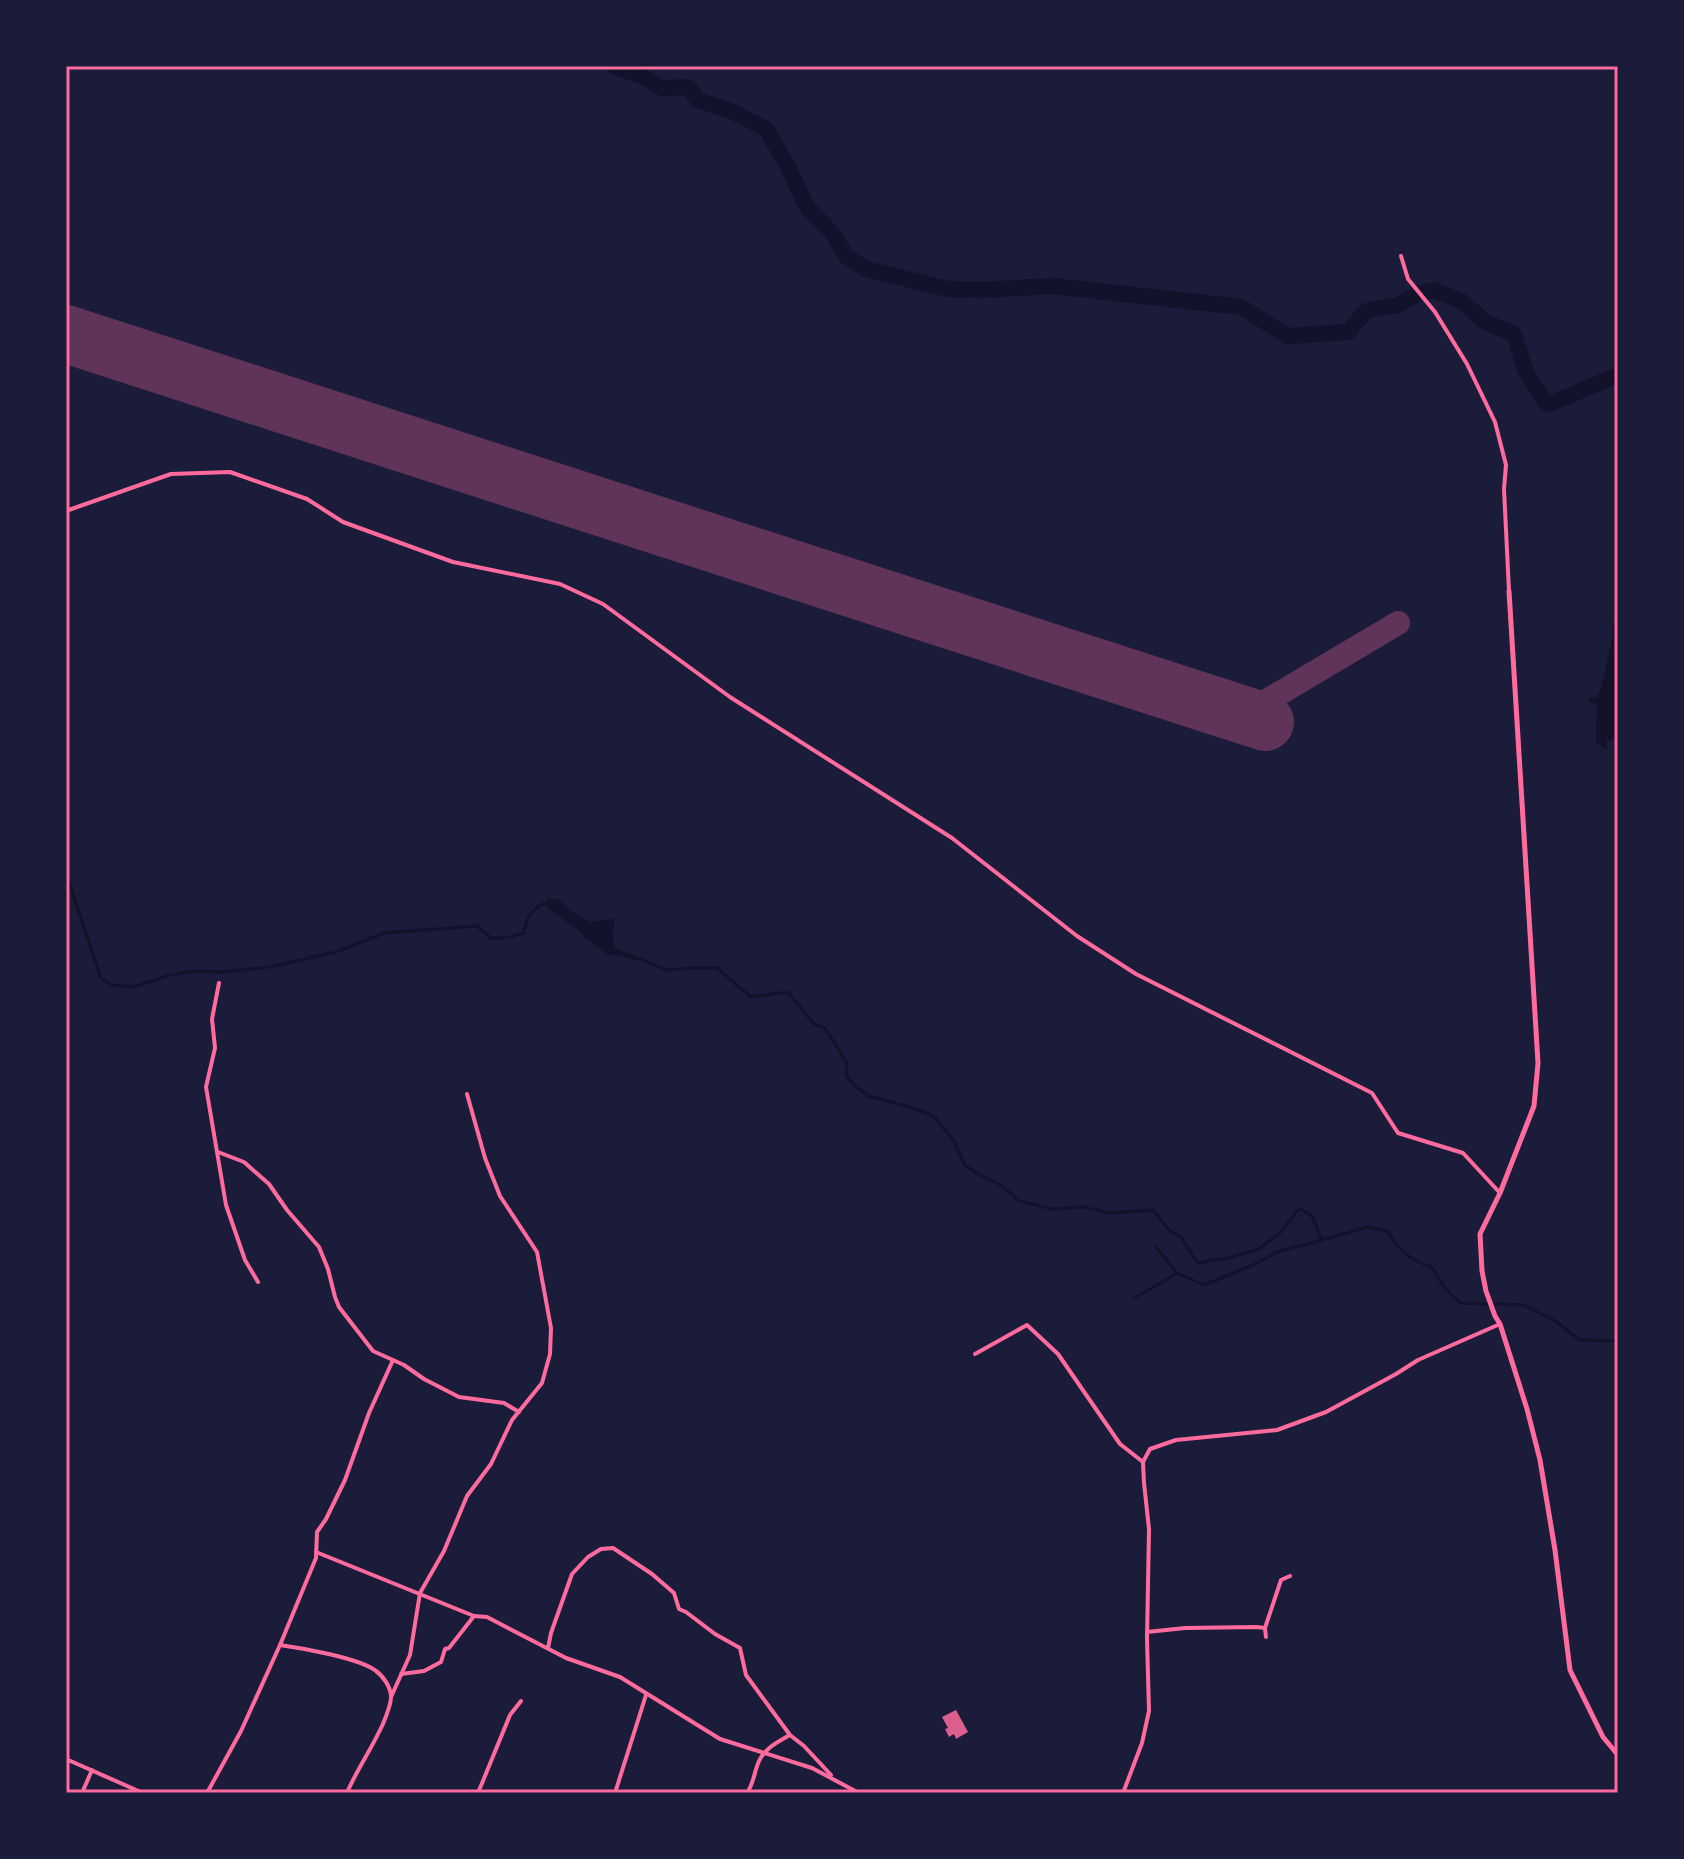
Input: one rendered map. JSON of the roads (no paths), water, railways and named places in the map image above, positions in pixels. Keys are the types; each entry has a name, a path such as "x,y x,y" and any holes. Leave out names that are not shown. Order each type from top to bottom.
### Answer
{"street":[{"path":"1401,256 1408,279 1435,312 1467,364 1495,422 1506,465 1504,489 1509,591 1538,1063 1534,1106 1500,1193 1480,1234 1482,1271 1527,1409 1540,1460 1570,1670 1603,1737 1618,1755"},
{"path":"66,511 171,474 230,472 307,499 343,522 453,562 560,584 603,604 730,697 952,838 1077,936 1136,974 1372,1093 1398,1133 1463,1153 1500,1193"},
{"path":"219,983 212,1019 215,1048 206,1087 226,1205 245,1260 258,1282"},
{"path":"347,1793 381,1730 391,1697 410,1655 420,1593 444,1551 467,1496 491,1464 512,1420 542,1383 550,1354 551,1328 537,1252 500,1196 485,1158 467,1094"},
{"path":"218,1152 244,1162 269,1184 319,1247 339,1307 373,1351 459,1397 504,1403 519,1412"},
{"path":"1123,1793 1142,1743 1149,1711 1149,1529 1143,1462 1150,1449 1176,1440 1277,1430 1326,1412 1418,1360 1500,1324"},
{"path":"975,1354 1027,1325 1058,1354 1120,1444 1143,1462"},
{"path":"207,1793 251,1710 280,1645 316,1558 317,1532 345,1480 369,1413 393,1360"},
{"path":"548,1648 572,1574 588,1557 601,1549 613,1548 674,1593 679,1609 740,1648 746,1675 790,1735 834,1779"},
{"path":"316,1552 474,1616 487,1617 566,1658 620,1677 720,1739 812,1768 859,1793"},
{"path":"1266,1637 1265,1628 1281,1580 1290,1576"},
{"path":"401,1674 424,1671 441,1662 445,1649 474,1616"},
{"path":"1147,1632 1185,1628 1265,1628"},
{"path":"280,1645 333,1655 369,1666 387,1683 391,1697"},
{"path":"615,1793 646,1695"},
{"path":"478,1793 510,1715 521,1701"},
{"path":"747,1793 765,1752 790,1735"},
{"path":"66,1759 143,1793"},
{"path":"82,1793 92,1769"}],"waterway":[{"path":"613,66 644,77 662,88 688,87 698,100 731,111 766,129 807,207 832,233 846,256 866,269 948,289 1052,286 1241,307 1288,336 1348,332 1366,311 1398,305 1420,293 1435,290 1463,302 1485,322 1514,334 1526,372 1547,405 1618,375"},
{"path":"66,873 101,978 111,985 134,987 193,971 223,972 297,961 339,951 384,933 477,926 491,938 506,938 524,933 531,914 548,903"},
{"path":"645,961 667,970 717,968 751,997 788,992 814,1024 825,1028 847,1063 846,1075 853,1084 868,1096 934,1116 954,1141 965,1165 1001,1185 1019,1201 1053,1209 1083,1207 1109,1213 1153,1210 1170,1231 1181,1237 1197,1263 1259,1249 1283,1230 1301,1209 1312,1216 1322,1240"},
{"path":"1156,1247 1177,1273 1204,1285 1277,1252 1369,1227 1387,1231 1406,1254 1432,1267 1444,1287 1460,1303 1524,1305 1554,1320 1580,1340 1618,1341"},
{"path":"1133,1299 1177,1273"}]}
